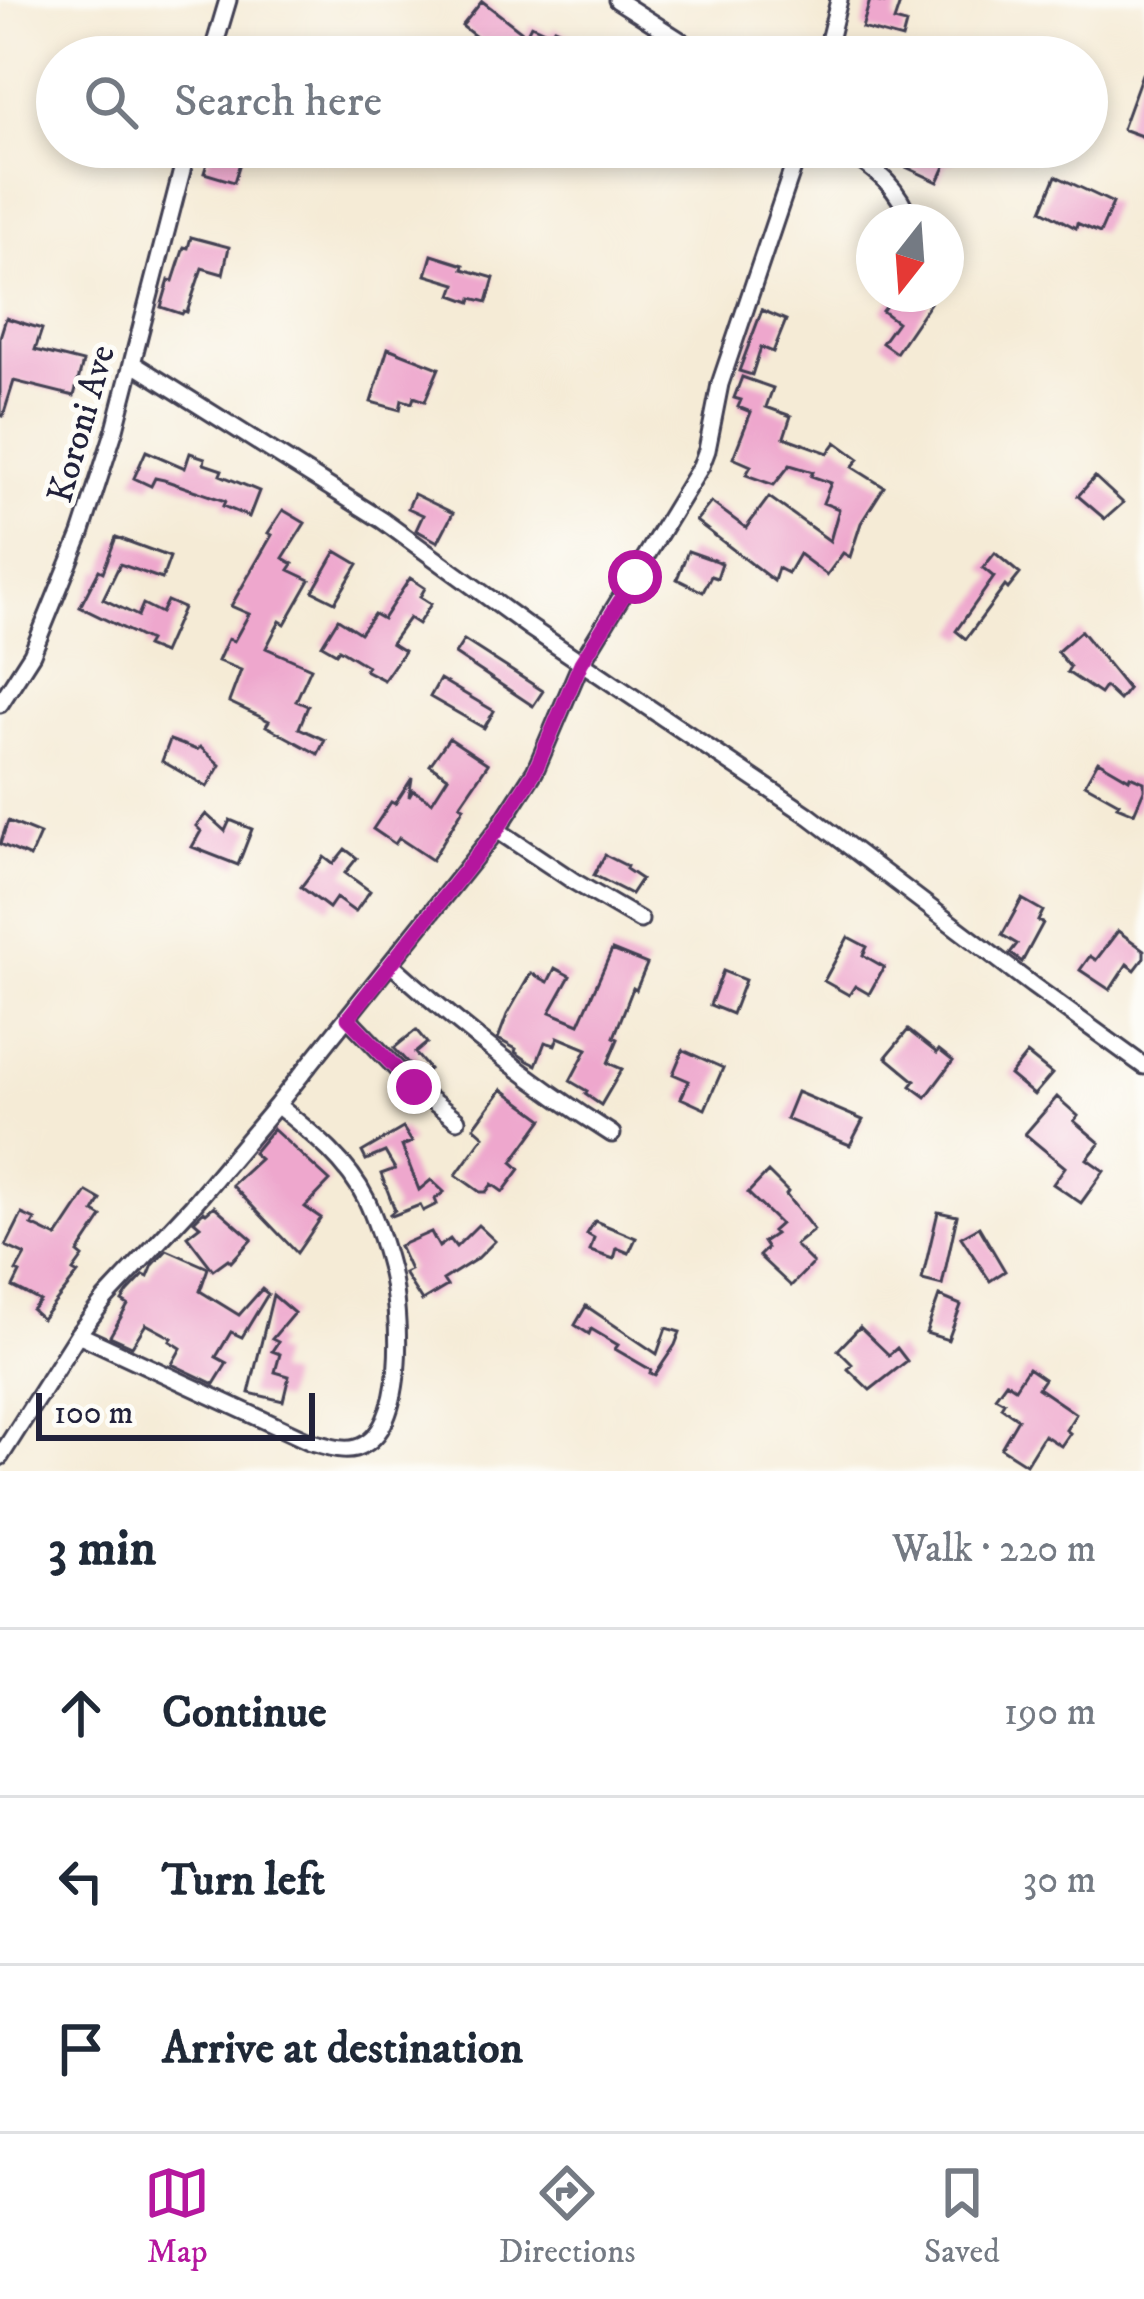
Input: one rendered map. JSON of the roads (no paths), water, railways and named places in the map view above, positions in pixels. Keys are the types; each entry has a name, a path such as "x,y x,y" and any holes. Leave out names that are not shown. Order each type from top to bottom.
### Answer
{"street":[{"path":"217,36 228,0"},
{"path":"616,0 673,36"},
{"path":"830,36 839,0"},
{"name":"Koroni Ave","path":"0,704 32,654 81,533 115,428 183,168"},
{"path":"0,1456 105,1299 192,1206 348,1018 497,830 535,771 581,663 701,466 720,384 793,168"},
{"path":"871,168 904,204"},
{"path":"132,363 382,520 581,663 808,815 1144,1066"},
{"path":"497,830 640,920"},
{"path":"391,964 505,1061 612,1134"},
{"path":"348,1018 414,1087 457,1120"},
{"path":"78,1334 310,1442 341,1449 359,1447 384,1425 392,1406 396,1336 390,1270 376,1224 351,1176 277,1105"}]}
